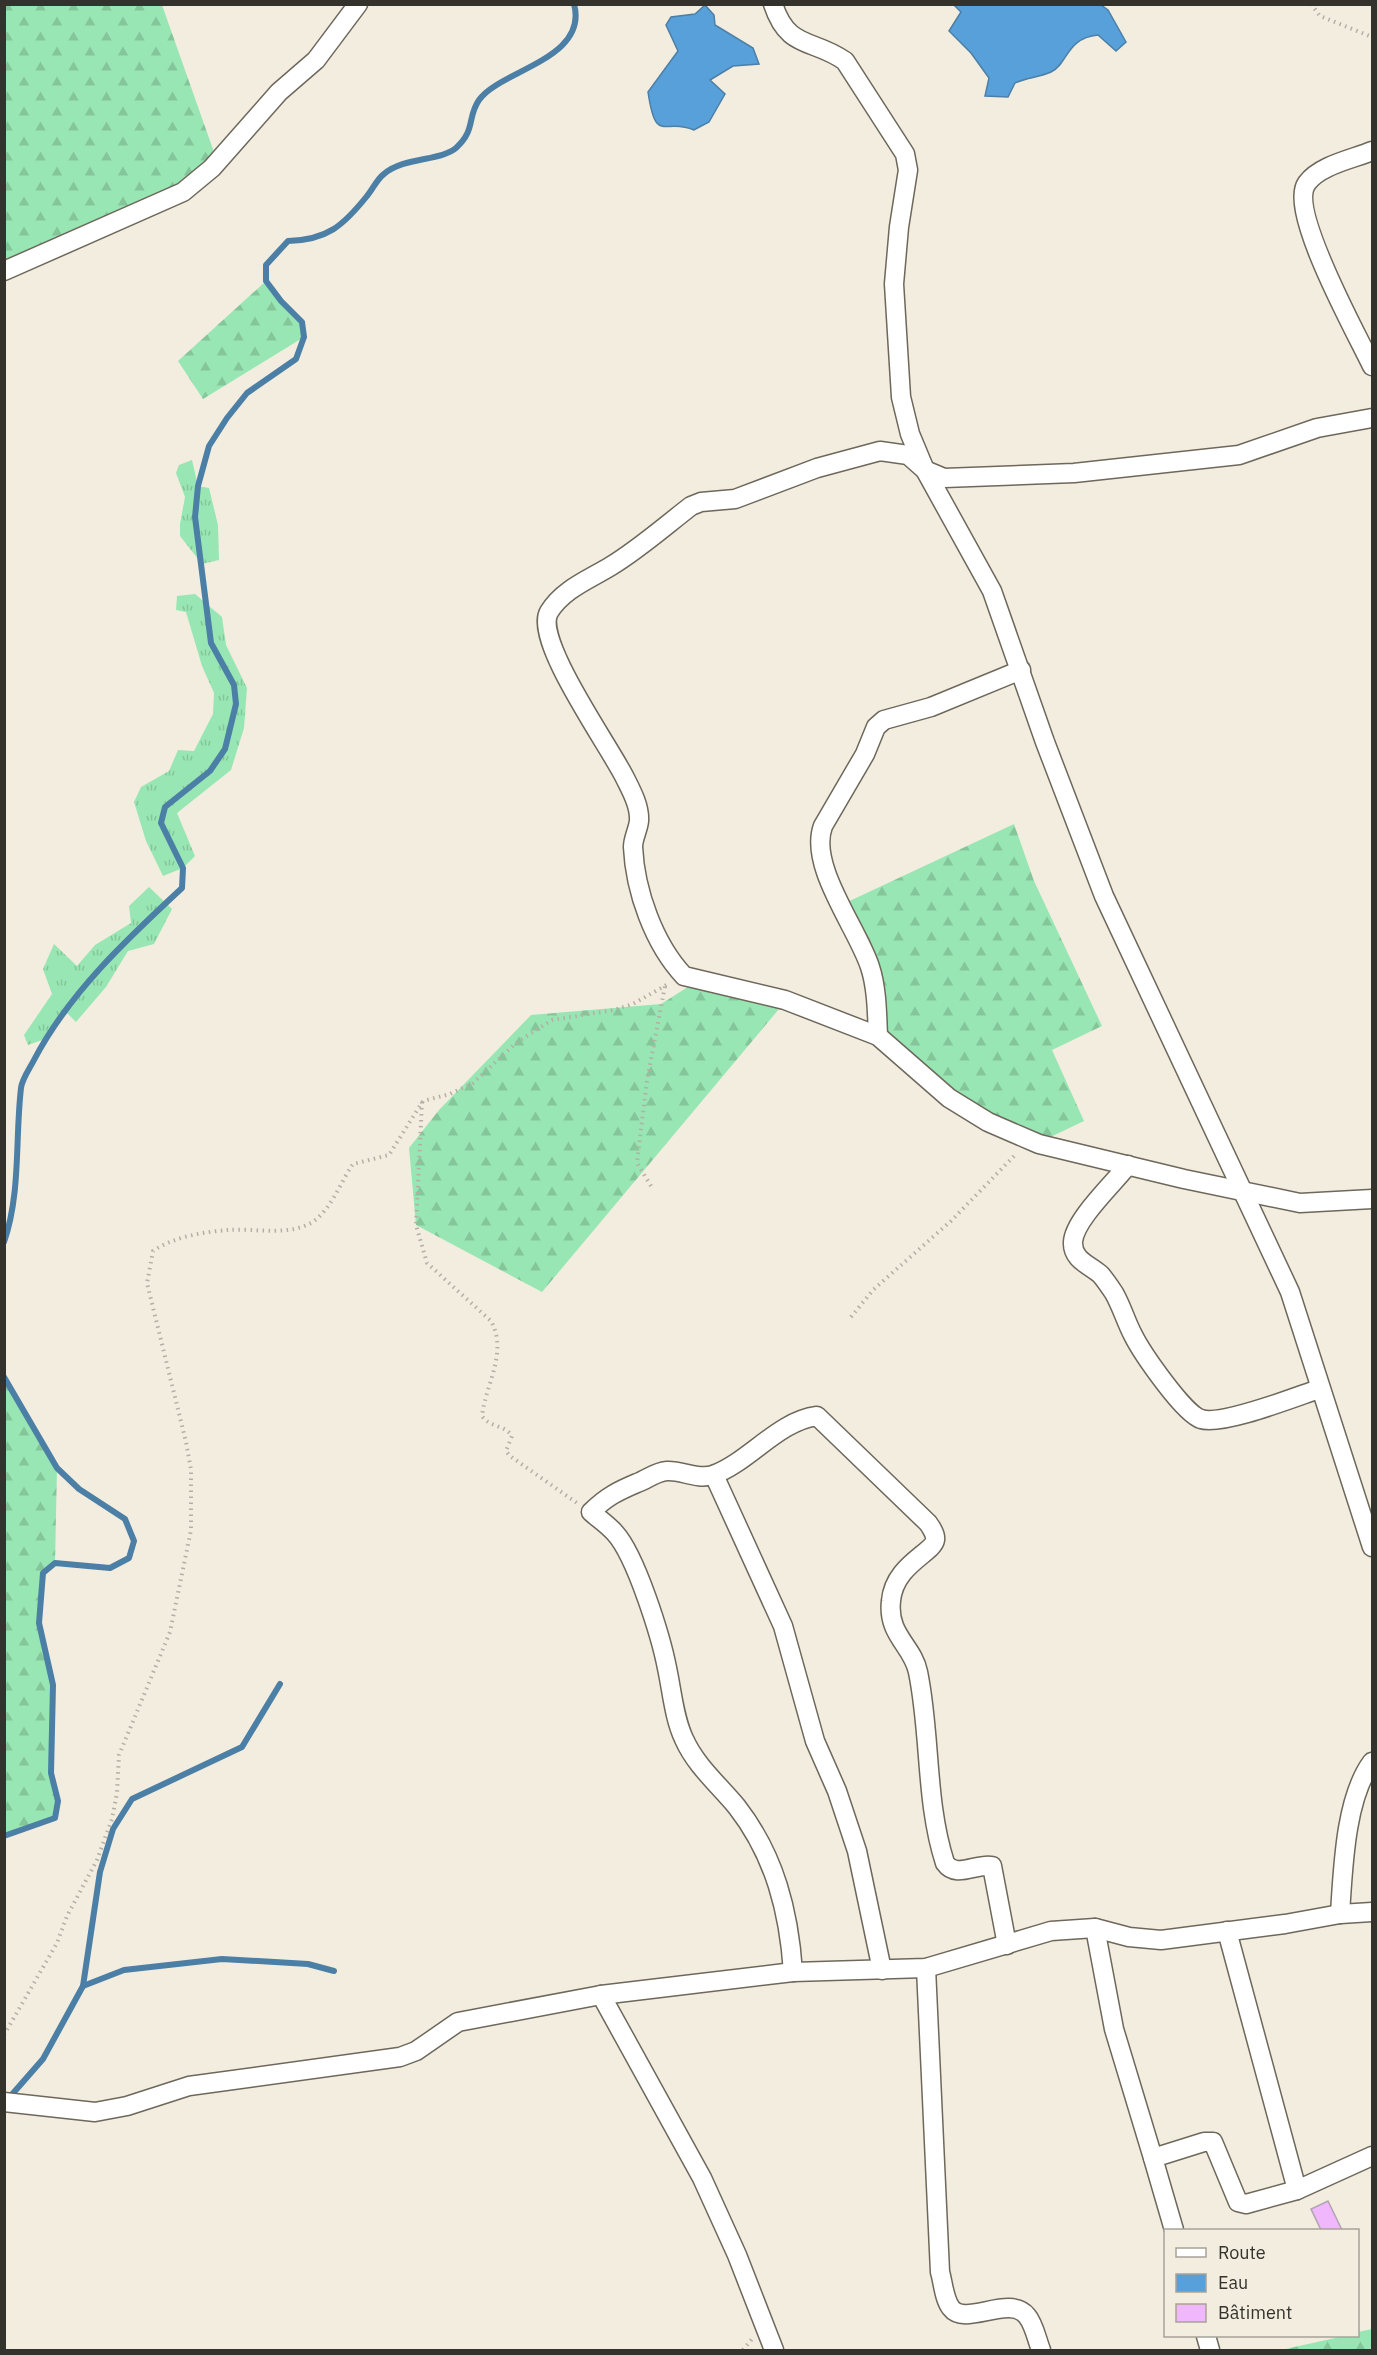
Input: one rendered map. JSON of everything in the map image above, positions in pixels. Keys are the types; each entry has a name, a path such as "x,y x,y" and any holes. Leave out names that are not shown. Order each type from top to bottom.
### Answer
{"street":[{"path":"4,271 183,192 212,168 279,92 316,60 358,4"},
{"path":"773,4 780,24 790,36 832,52 844,62 905,154 908,170 899,227 894,284 901,397 910,434 925,470 992,591 1045,742 1104,896 1290,1292 1319,1389 1372,1547"},
{"path":"1372,151 1318,172 1305,184 1301,203 1323,265 1372,366"},
{"path":"1372,417 1317,428 1239,455 1074,473 1000,474 964,479 944,478 925,470 908,455 880,451 817,468 735,499 701,502 691,506 612,566 579,584 549,613 547,624 549,638 564,676 610,748 633,794 639,820 633,844 636,874 648,916 675,967 684,976 785,1000 878,1036 949,1098 1029,1141 1184,1179 1242,1189 1299,1203 1372,1199"},
{"path":"878,1036 870,967 839,904 820,849 819,838 823,826 865,754 876,727 884,720 931,707 1021,670"},
{"path":"1128,1165 1084,1218 1075,1232 1072,1244 1076,1255 1086,1266 1108,1283 1132,1335 1176,1398 1192,1416 1203,1420 1222,1420 1319,1389"},
{"path":"793,1972 790,1932 782,1893 773,1870 738,1809 692,1756 683,1737 662,1642 642,1588 616,1534 591,1512 605,1498 618,1490 639,1483 652,1475 667,1471 696,1476 714,1474 800,1421 817,1416 928,1523 935,1540 931,1548 913,1560 896,1581 891,1600 892,1620 898,1637 918,1672 925,1717 927,1765 945,1863 949,1869 957,1871 984,1864 992,1866 1007,1945"},
{"path":"714,1474 783,1626 815,1741 837,1791 857,1851 882,1970"},
{"path":"1340,1914 1343,1860 1352,1809 1372,1762"},
{"path":"4,2102 95,2112 127,2106 189,2086 249,2076 382,2061 416,2051 458,2022 601,1995 793,1972 926,1968 1050,1931 1095,1928 1129,1937 1161,1940 1340,1914 1372,1912"},
{"path":"1095,1928 1114,2029 1174,2229"},
{"path":"1227,1931 1272,2087 1298,2190"},
{"path":"926,1968 940,2272 945,2292 951,2308 961,2314 1009,2308 1019,2310 1027,2316 1041,2350"},
{"path":"601,1995 702,2178 737,2255 774,2350"},
{"path":"1153,2158 1204,2142 1213,2142 1238,2202 1246,2204 1298,2190 1372,2156"}],"path":[{"path":"1311,4 1320,16 1372,37"},
{"path":"4,2036 57,1943 67,1916 97,1860 112,1820 117,1793 119,1755 170,1632 191,1530 191,1470 147,1282 153,1251 164,1243 227,1230 282,1229 300,1227 314,1221 324,1211 353,1164 389,1155 423,1101 450,1094 473,1083 516,1043 552,1020 614,1010 633,1004 684,976"},
{"path":"651,1186 637,1163 648,1080 665,985"},
{"path":"423,1101 416,1225 427,1263 491,1321 496,1331 498,1354 482,1416 488,1423 510,1432 512,1436 506,1451 510,1456 557,1492 591,1512"},
{"path":"851,1317 873,1290 951,1221 1029,1141"}],"green space":[{"path":"5,5 162,5 215,155 197,181 5,266"},
{"path":"266,281 281,301 302,322 304,337 203,399 178,361"},
{"path":"192,460 198,486 209,488 218,525 219,560 202,564 180,536 185,497 176,473 179,465"},
{"path":"195,594 222,617 226,645 247,688 244,728 231,770 177,813 195,856 183,868 163,876 146,841 134,802 141,787 169,771 178,750 194,751 213,714 214,693 202,666 186,612 176,610 177,596"},
{"path":"1014,824 1034,881 1102,1026 1052,1050 1084,1121 1038,1143 952,1098 886,1044 841,905"},
{"path":"149,887 172,909 154,944 128,951 106,987 76,1022 65,1011 45,1039 28,1045 24,1035 52,994 43,969 54,944 77,966 95,945 131,923 129,906"},
{"path":"691,985 784,1003 542,1292 416,1225 409,1148 439,1110 531,1015 661,1004"},
{"path":"5,1377 57,1468 55,1563 43,1573 39,1623 53,1685 51,1773 58,1801 55,1818 5,1836"},
{"path":"1372,2329 1372,2350 1281,2350 1340,2337 1359,2337 1359,2332"}],"water":[{"path":"705,5 714,15 715,25 753,48 759,64 733,66 710,80 725,94 709,122 694,130 663,126 654,119 648,92 678,51 666,25 671,17 695,14"},
{"path":"954,5 1101,5 1108,10 1126,42 1116,51 1098,35 1087,37 1074,46 1057,68 1051,72 1015,83 1008,97 985,96 989,78 971,53 949,31 961,12"}],"building":[{"path":"1328,2201 1342,2229 1321,2229 1311,2209"}],"waterway":[{"path":"4,1242 13,1204 19,1107 24,1077 64,1012 100,968 182,888 183,868 161,823 165,807 210,771 225,749 236,704 234,685 211,643 195,517 198,486 209,446 247,393 296,359 304,337 302,322 281,301 266,281 266,265 288,241 313,238 342,223 358,207 379,179 392,169 441,155 456,148 469,129 475,106 479,100 505,80 556,51 568,38 575,23 574,4"},
{"path":"4,1377 57,1468 79,1489 125,1519 134,1541 129,1558 110,1568 55,1563 43,1573 39,1623 53,1685 51,1773 58,1801 55,1818 4,1836"},
{"path":"83,1986 100,1872 113,1829 132,1799 242,1747 280,1684"},
{"path":"8,2099 43,2059 83,1986 124,1970 222,1959 308,1964 334,1971"}]}
